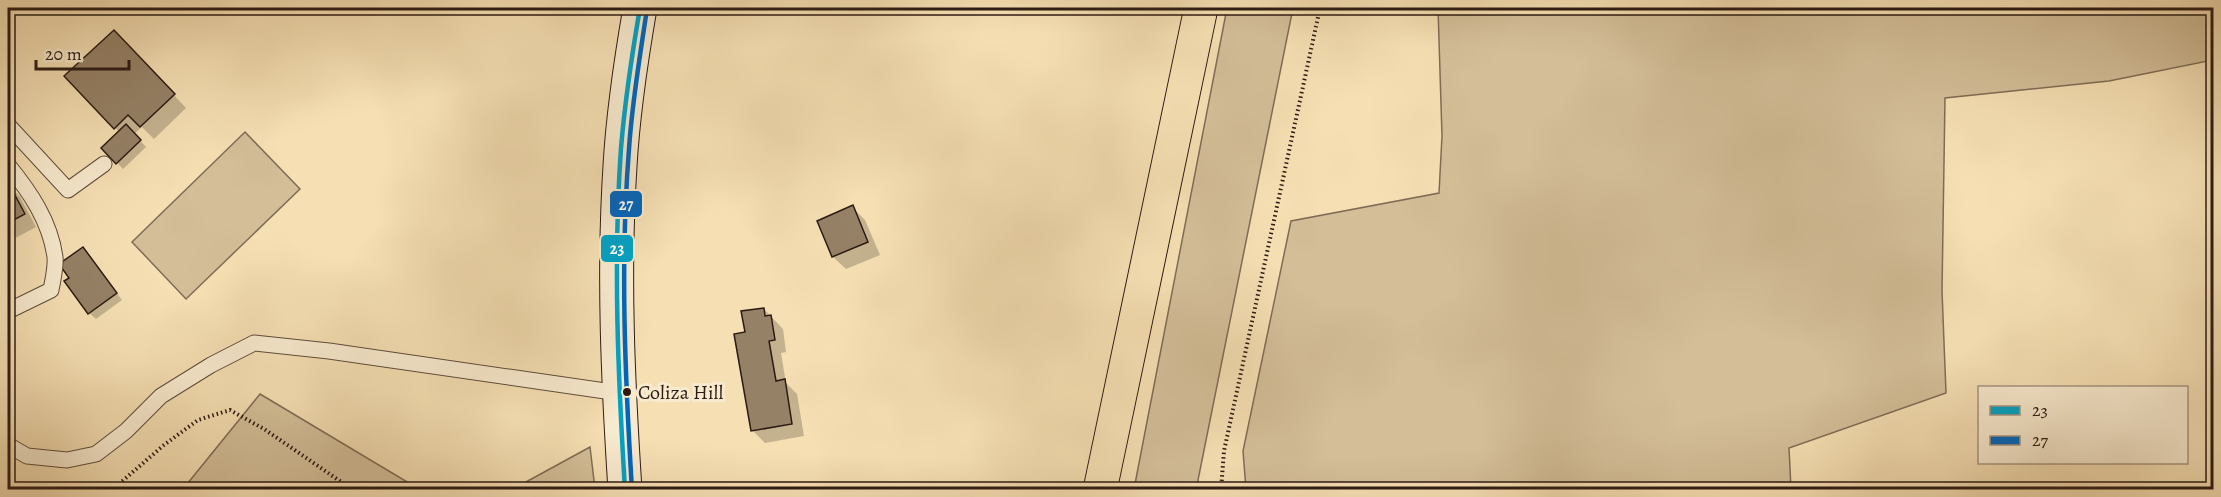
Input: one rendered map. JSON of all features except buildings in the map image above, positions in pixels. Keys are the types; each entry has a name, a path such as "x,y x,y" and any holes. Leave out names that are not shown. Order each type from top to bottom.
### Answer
{"highway":[{"path":"1100,489 1201,8"}],"street":[{"path":"626,489 619,393 616,261 620,164 640,8"}],"lane":[{"path":"8,125 68,190 104,164"},
{"path":"8,165 29,192 47,225 55,258 51,290 8,311"},
{"path":"8,445 27,456 67,460 96,454 126,431 161,396 211,364 255,343 329,351 619,393"}],"path":[{"path":"1221,489 1226,441 1320,8"},
{"path":"112,489 198,420 230,410 264,429 353,489"}],"shaded area":[{"path":"1227,8 1293,8 1198,480 1200,489 1134,489"},
{"path":"1438,8 2213,8 2213,60 2109,81 1945,98 1942,291 1946,393 1789,448 1791,489 1246,489 1243,451 1291,221 1439,193 1442,136"},
{"path":"245,132 300,189 186,299 132,242"},
{"path":"260,394 419,489 183,489"},
{"path":"590,447 595,489 512,489 515,488"}],"transit line":[{"name":"23","path":"625,490 617,319 617,234 621,148 640,8"},
{"name":"27","path":"632,490 624,276 626,191 630,131 647,9"}],"place":[{"name":"Coliza Hill","path":"627,392"}]}
